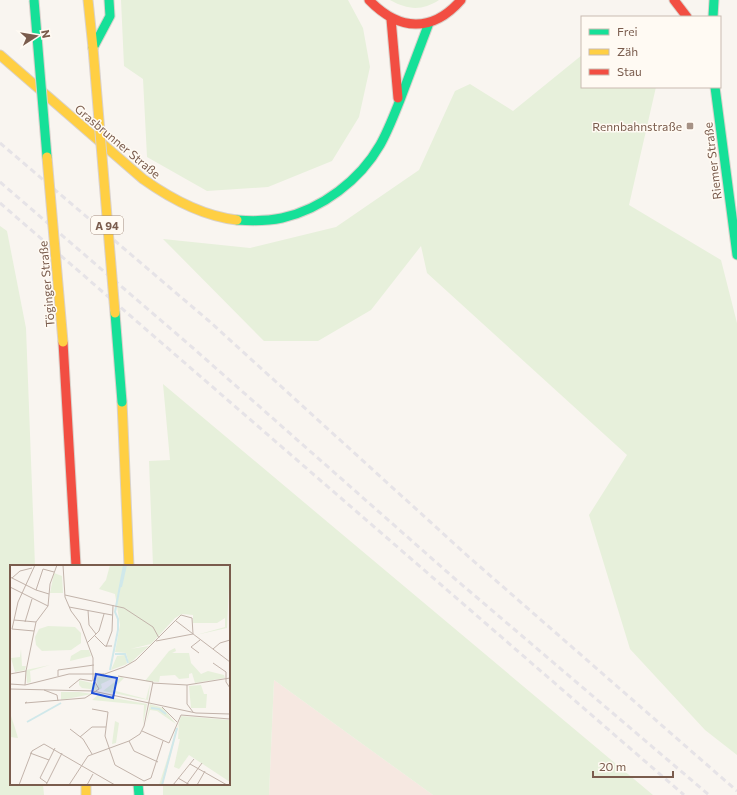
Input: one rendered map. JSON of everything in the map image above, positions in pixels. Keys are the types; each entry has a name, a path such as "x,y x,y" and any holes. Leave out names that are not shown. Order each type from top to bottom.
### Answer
{"main road":[{"name":"Töginger Straße","path":"34,0 63,342 76,565"},
{"name":"A 94","path":"88,0 122,402 129,565"},
{"path":"93,48 110,16 109,0"},
{"path":"369,0 376,9 391,19 409,25 429,23 444,17 456,7 461,0"},
{"path":"674,0 686,16"},
{"path":"713,16 714,0"},
{"name":"Grasbrunner Straße","path":"391,19 398,104"},
{"name":"Grasbrunner Straße","path":"0,55 156,189 189,206 235,220 282,218 330,197 367,164 380,145 391,122 429,23"},
{"name":"Riemer Straße","path":"715,88 737,255"},
{"path":"138,785 139,795"}],"shaded area":[{"path":"274,680 433,795 269,795"}],"green space":[{"path":"121,0 348,0 363,28 370,67 359,117 332,161 268,187 207,191 147,157 143,79 124,66"},
{"path":"390,0 439,0 427,6 415,8 403,6"},
{"path":"581,56 581,88 656,88 629,205 721,260 737,323 737,755 705,730 630,649 589,515 627,455 427,273 421,246 371,310 318,341 264,341 163,239 250,248 336,227 419,170 455,91 470,84 513,111"},
{"path":"0,226 7,231 26,328 35,565 10,565 10,785 43,785 44,795 0,795"},
{"path":"163,384 653,795 433,795 274,680 269,795 163,795 163,785 230,785 230,565 153,565 149,461 170,460"}],"railway":[{"path":"0,143 209,321 470,558 737,791"},
{"path":"0,182 193,348 454,578 709,795"},
{"path":"0,203 684,795"}],"traffic: fast":[{"path":"34,0 47,157"},
{"path":"93,48 110,16 109,0"},
{"path":"713,16 714,0"},
{"path":"237,220 271,220 297,214 325,200 351,181 362,170 372,158 388,129 429,23"},
{"path":"715,88 737,255"},
{"path":"115,313 122,402"},
{"path":"138,785 139,795"}],"traffic: slow":[{"path":"88,0 93,48"},
{"path":"93,48 115,313"},
{"path":"0,55 143,179 187,206 211,215 237,220"},
{"path":"47,157 63,342"},
{"path":"122,402 129,565"},
{"path":"86,785 86,795"}],"traffic: jam":[{"path":"369,0 392,18 415,24 427,23 439,18 450,11 461,0"},
{"path":"674,0 686,16"},
{"path":"391,19 398,98"},
{"path":"63,342 76,565"}],"place":[{"name":"Rennbahnstraße","path":"690,126"}]}
